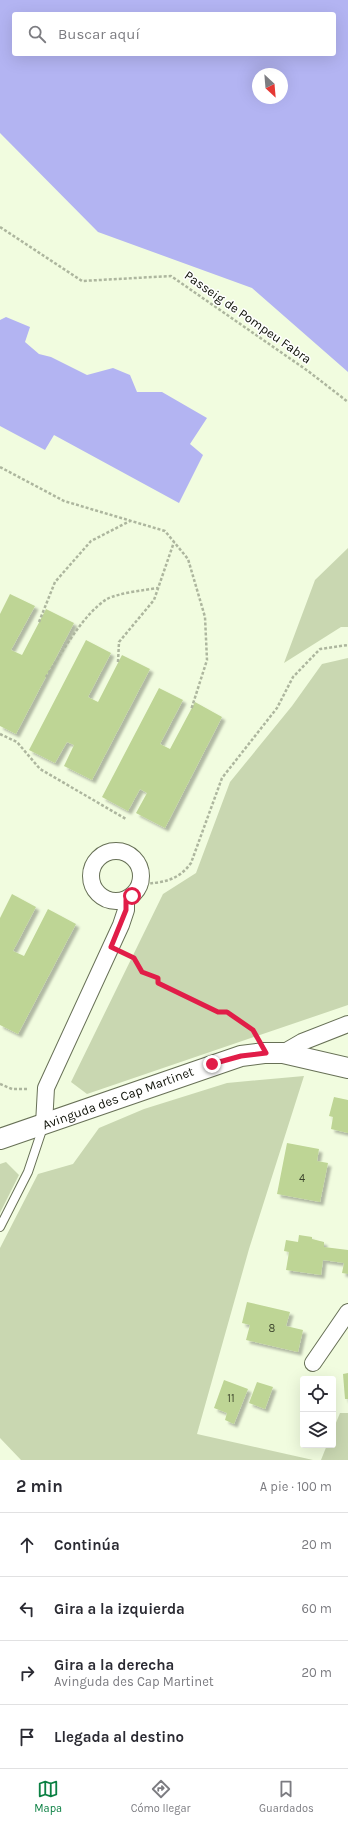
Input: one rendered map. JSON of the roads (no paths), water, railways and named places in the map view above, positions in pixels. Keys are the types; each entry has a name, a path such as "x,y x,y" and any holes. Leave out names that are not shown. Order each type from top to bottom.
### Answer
{"street":[{"path":"44,1124 46,1088 111,947 126,910 126,900 137,890 142,875 136,859 129,854 121,851 113,851 104,854 93,866 91,874 95,891 101,897 109,900 126,900"},
{"path":"274,1053 348,1024"},
{"name":"Avinguda des Cap Martinet","path":"0,1139 212,1064 241,1056 274,1053 348,1068"},
{"path":"313,1363 348,1312"}],"lane":[{"path":"0,1227 28,1172 44,1124"}],"water":[{"path":"0,0 348,0 348,372 252,288 98,232 0,133"},
{"path":"6,317 30,327 25,342 39,354 51,357 87,375 113,368 130,375 137,392 162,392 207,418 190,444 203,455 179,503 54,435 45,450 0,426 0,320"}]}
